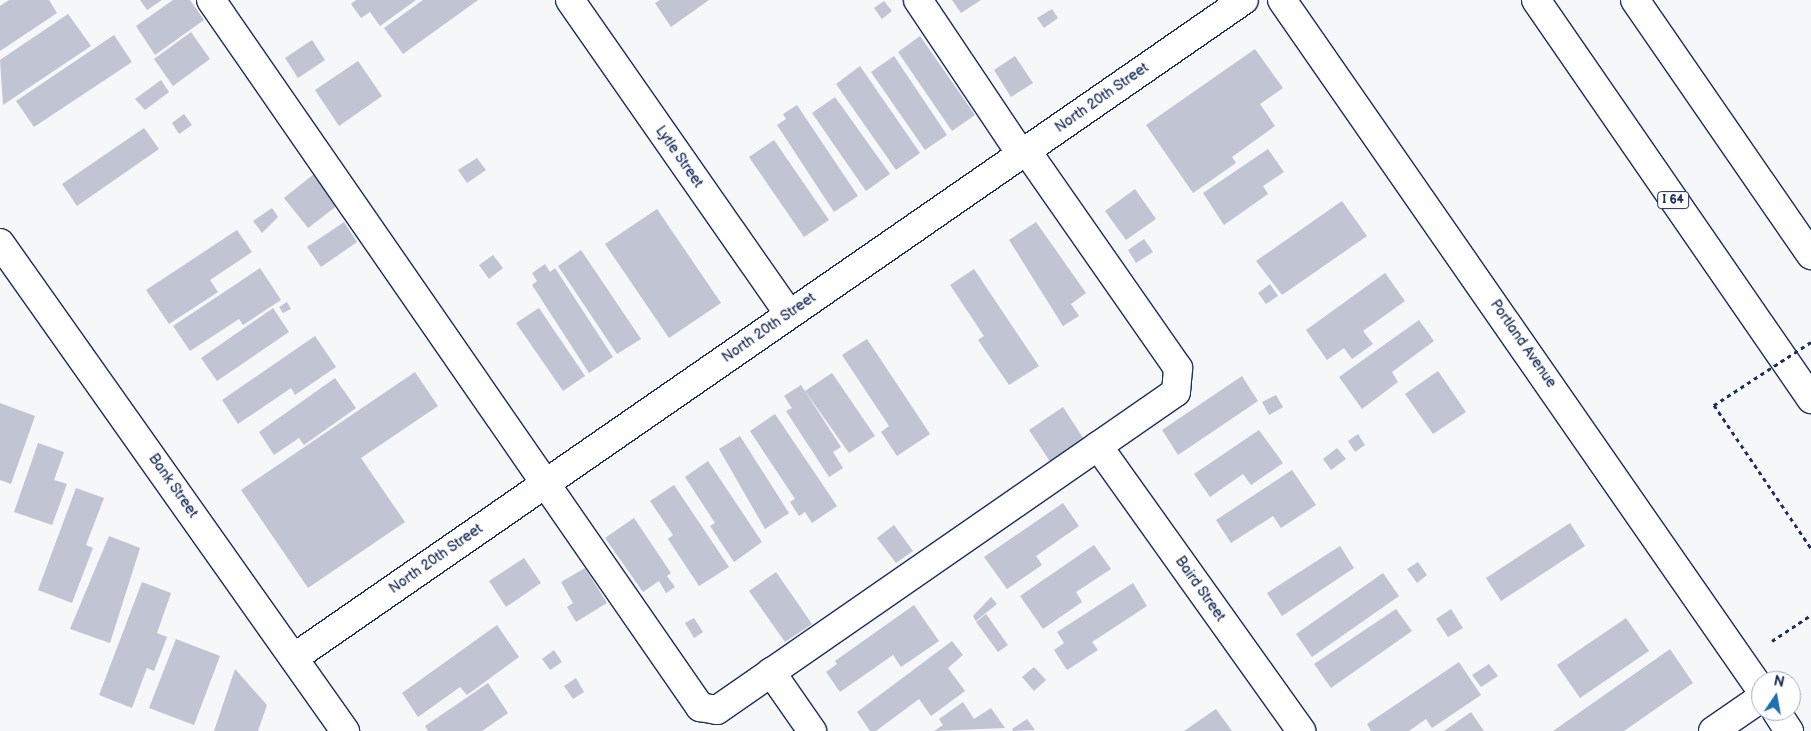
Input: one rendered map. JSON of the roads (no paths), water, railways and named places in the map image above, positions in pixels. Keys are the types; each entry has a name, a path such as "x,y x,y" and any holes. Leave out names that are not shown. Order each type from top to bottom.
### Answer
{"main road":[{"path":"211,0 700,706 717,710 1176,392 1178,368 918,0"},
{"name":"Lytle Street","path":"570,0 789,314"},
{"name":"North 20th Street","path":"295,657 1244,0"},
{"name":"Portland Avenue","path":"1282,0 1751,676"},
{"name":"I 64","path":"1536,0 1811,399"},
{"path":"1636,0 1811,255"},
{"name":"Bank Street","path":"0,243 295,657 337,727"},
{"name":"Baird Street","path":"1098,446 1301,731"},
{"path":"770,672 812,731"},
{"path":"1713,731 1751,705"}]}
